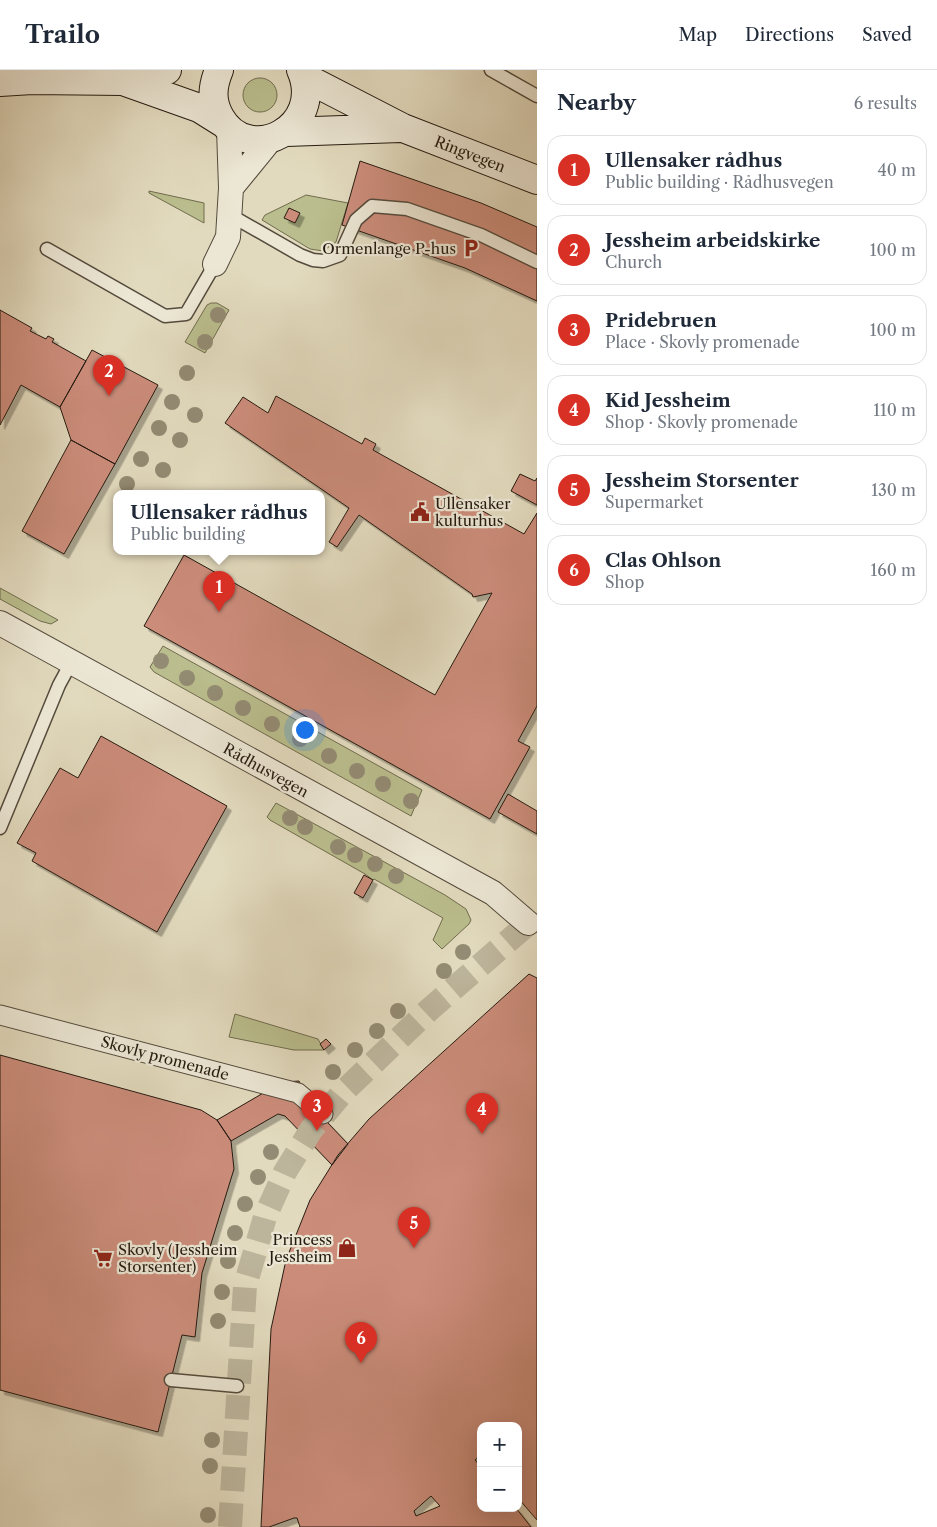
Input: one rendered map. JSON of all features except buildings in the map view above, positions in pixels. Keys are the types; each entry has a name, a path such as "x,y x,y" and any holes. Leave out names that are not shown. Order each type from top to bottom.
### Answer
{"main road":[{"name":"Ringvegen","path":"0,82 32,80 124,81 167,70"},
{"path":"219,70 214,81 213,94 217,111 226,126"},
{"name":"Ringvegen","path":"279,135 299,118 304,109 307,90 302,74"},
{"name":"Ringvegen","path":"302,74 403,128 537,180"},
{"name":"Ringvegen","path":"124,81 199,108 248,138 258,140 279,135 403,128"}],"street":[{"path":"214,264 228,237 230,216 231,188 226,126"},
{"path":"231,188 279,135"},
{"name":"Rådhusvegen","path":"0,623 493,893 528,923"},
{"name":"Skovly promenade","path":"0,1015 298,1093 324,1114"}],"lane":[{"path":"491,70 537,96"},
{"path":"230,216 300,255 323,261 340,255 356,220 372,206 407,209 481,235 537,262"},
{"path":"47,249 166,316 186,314 214,264"},
{"path":"0,828 56,693 72,661"},
{"path":"171,1380 237,1386"}],"green space":[{"path":"260,78 267,79 272,83 276,88 276,102 272,107 267,111 260,112 253,111 248,107 244,102 243,95 244,88 248,83 253,79"},
{"path":"149,191 204,203 204,223 149,193"},
{"path":"306,195 348,203 336,242 323,251 310,249 262,220 265,215"},
{"path":"217,303 229,310 205,353 185,342 207,305"},
{"path":"0,588 58,620 51,624 40,621 0,599"},
{"path":"163,646 422,790 411,816 154,672 150,667"},
{"path":"276,803 445,895 466,909 471,920 469,924 442,949 433,940 443,918 270,820 267,817"},
{"path":"235,1014 318,1039 324,1050 294,1050 229,1037"}],"tunnel":[{"path":"230,1527 245,1286 265,1217 285,1172 311,1130 343,1092 430,1009 537,916"}],"place":[{"name":"Ormenlange P-hus","path":"471,248"},
{"name":"Jessheim arbeidskirke","path":"109,396"},
{"name":"Ullensaker kulturhus","path":"420,512"},
{"name":"Ullensaker rådhus","path":"219,612"},
{"name":"Pridebruen","path":"317,1131"},
{"name":"Kid Jessheim","path":"482,1134"},
{"name":"Princess Jessheim","path":"347,1248"},
{"name":"Jessheim Storsenter","path":"414,1248"},
{"name":"Skovly (Jessheim Storsenter)","path":"103,1258"},
{"name":"Clas Ohlson","path":"361,1363"}]}
